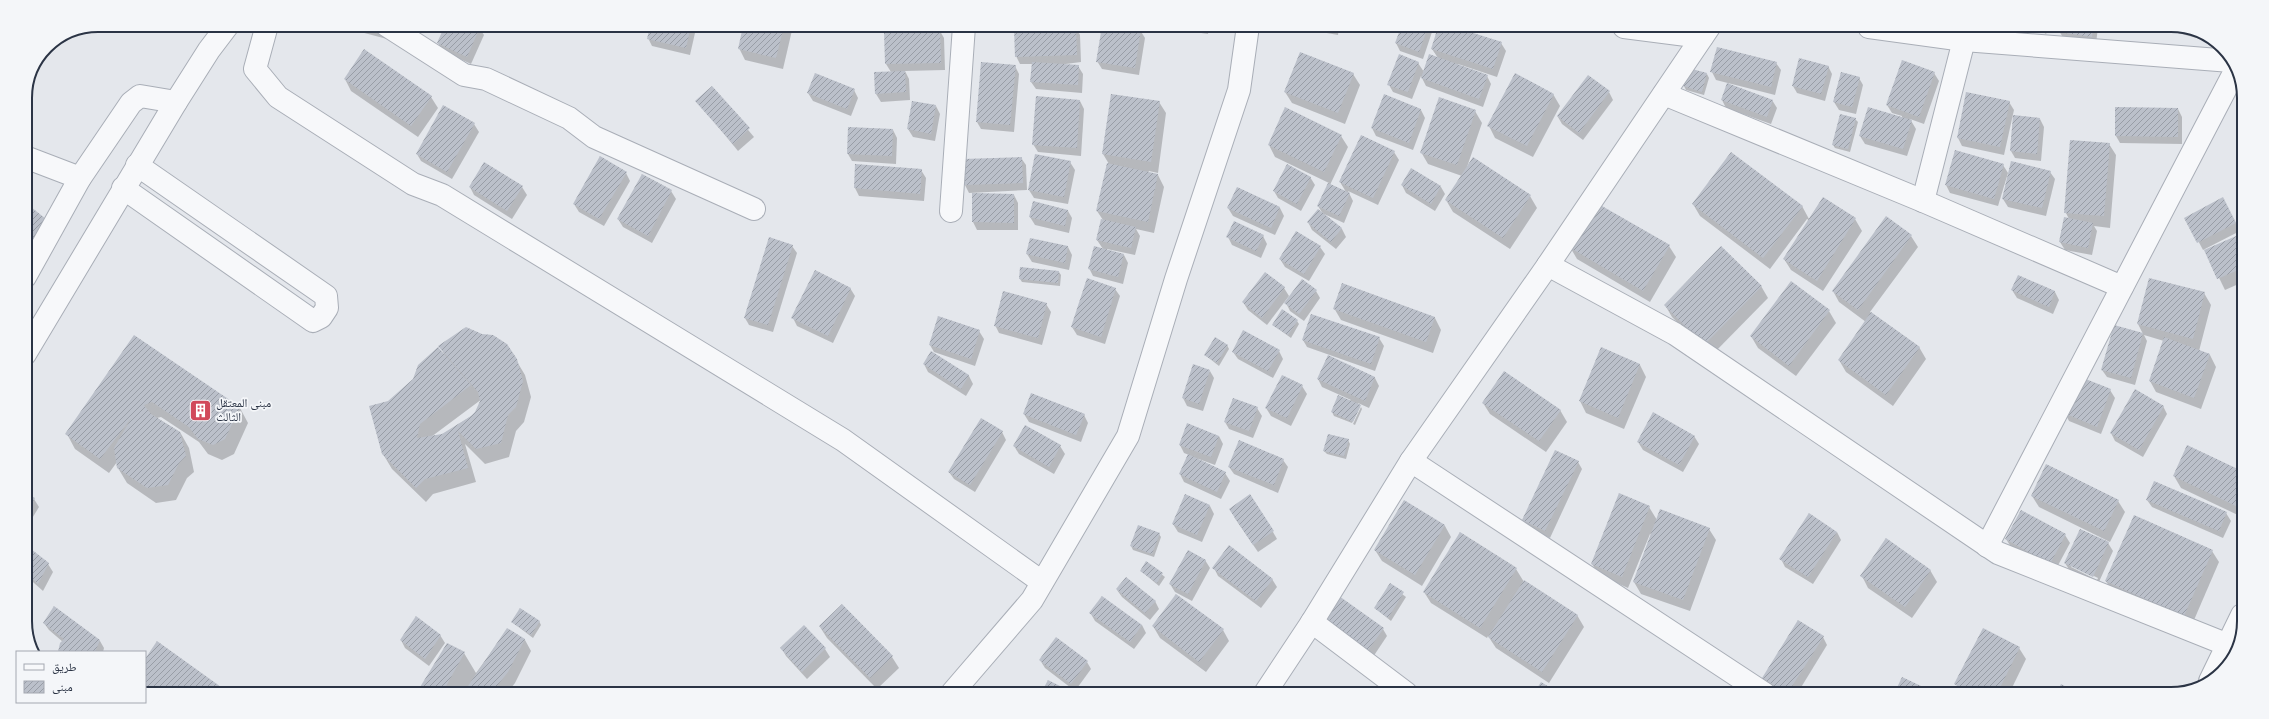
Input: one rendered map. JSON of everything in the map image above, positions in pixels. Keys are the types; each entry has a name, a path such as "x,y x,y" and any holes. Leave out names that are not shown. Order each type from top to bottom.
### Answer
{"street":[{"path":"32,342 123,188 209,50 223,32"},
{"path":"265,32 255,68 278,97 413,184 442,194 843,440 1042,582"},
{"path":"397,32 464,75 486,79 569,118 594,137 754,209"},
{"path":"951,211 964,32"},
{"path":"956,687 1032,600 1128,436 1176,279 1239,90 1247,32"},
{"path":"1269,687 1312,622 1411,461 1548,265 1706,32"},
{"path":"1940,32 2226,60"},
{"path":"1923,201 1968,34"},
{"path":"1987,546 2233,75"},
{"path":"1664,94 1923,201 2122,287"},
{"path":"32,264 80,178 131,103 140,96 176,102"},
{"path":"32,160 80,178"},
{"path":"123,188 313,321 321,316 327,308 326,296 138,165"},
{"path":"1548,265 1675,334 1998,553 2228,645"},
{"path":"1411,461 1754,687"},
{"path":"1312,622 1398,687"},
{"path":"2216,669 2236,627"}],"building":[{"path":"442,32 478,32 467,57 437,43"},
{"path":"649,32 690,32 686,48 647,39"},
{"path":"742,32 782,32 776,58 738,49"},
{"path":"884,32 940,32 941,63 885,64"},
{"path":"1014,32 1076,32 1077,55 1015,57"},
{"path":"1101,32 1141,32 1135,68 1096,62"},
{"path":"1399,32 1426,32 1419,52 1395,43"},
{"path":"1436,32 1470,32 1502,42 1493,69 1431,49"},
{"path":"2058,32 2092,32 2092,37"},
{"path":"1717,47 1777,62 1771,87 1710,72"},
{"path":"364,49 432,96 411,126 344,79"},
{"path":"1300,52 1354,73 1338,113 1284,92"},
{"path":"1399,54 1419,62 1408,92 1387,85"},
{"path":"1429,54 1488,75 1479,99 1421,78"},
{"path":"1799,58 1829,66 1821,94 1792,86"},
{"path":"1902,60 1935,72 1919,117 1886,105"},
{"path":"981,62 1016,65 1010,125 976,122"},
{"path":"1032,62 1079,65 1078,85 1030,82"},
{"path":"1688,68 1707,73 1702,92 1683,86"},
{"path":"905,71 906,92 875,94 874,72"},
{"path":"1841,72 1860,77 1852,107 1833,102"},
{"path":"815,73 855,89 847,109 807,93"},
{"path":"1515,73 1554,94 1527,146 1487,126"},
{"path":"1588,75 1610,91 1579,133 1557,116"},
{"path":"1727,83 1773,100 1767,117 1721,100"},
{"path":"712,86 750,128 733,144 695,101"},
{"path":"1966,92 2010,101 2000,147 1957,138"},
{"path":"1111,94 1160,101 1151,162 1102,154"},
{"path":"1384,94 1421,109 1409,143 1371,128"},
{"path":"1036,96 1080,100 1077,148 1032,145"},
{"path":"1439,97 1476,110 1457,165 1420,153"},
{"path":"912,101 936,105 931,134 907,129"},
{"path":"443,105 475,123 447,172 416,154"},
{"path":"1285,107 1342,135 1324,172 1268,145"},
{"path":"1868,107 1912,120 1903,149 1859,136"},
{"path":"2115,107 2178,108 2178,137 2115,136"},
{"path":"1840,114 1856,118 1848,149 1832,145"},
{"path":"2013,115 2040,118 2037,154 2010,151"},
{"path":"848,127 893,129 892,156 847,154"},
{"path":"1361,135 1395,151 1373,198 1339,182"},
{"path":"2070,140 2110,143 2104,216 2064,213"},
{"path":"1955,150 2004,164 1994,199 1945,185"},
{"path":"1731,152 1803,206 1763,258 1692,204"},
{"path":"1035,154 1071,161 1064,197 1028,190"},
{"path":"600,156 627,172 599,219 573,204"},
{"path":"1022,157 1023,183 964,185 963,159"},
{"path":"1473,157 1531,195 1503,238 1445,200"},
{"path":"2011,161 2051,171 2042,208 2002,199"},
{"path":"484,162 523,186 507,211 469,187"},
{"path":"1107,163 1158,174 1148,222 1096,211"},
{"path":"855,164 922,169 920,194 854,188"},
{"path":"1287,164 1311,177 1297,204 1273,191"},
{"path":"1411,168 1441,186 1431,204 1401,185"},
{"path":"642,174 672,190 648,236 617,219"},
{"path":"1328,183 1350,193 1339,216 1317,206"},
{"path":"1237,187 1280,207 1271,228 1227,208"},
{"path":"972,193 1014,194 1014,223 972,222"},
{"path":"1823,197 1856,218 1817,281 1783,259"},
{"path":"2223,197 2236,223 2197,243 2184,218"},
{"path":"1033,201 1068,210 1065,226 1029,217"},
{"path":"1595,202 1670,245 1643,291 1569,247"},
{"path":"32,208 46,219 32,247"},
{"path":"1318,209 1342,228 1331,242 1307,222"},
{"path":"1886,216 1912,235 1858,310 1832,291"},
{"path":"2064,217 2093,223 2088,248 2059,242"},
{"path":"1101,219 1136,227 1131,248 1096,240"},
{"path":"1234,221 1264,235 1256,251 1226,237"},
{"path":"1296,231 1321,246 1304,274 1279,259"},
{"path":"2237,236 2237,271 2217,279 2204,250"},
{"path":"769,237 793,245 768,325 744,318"},
{"path":"1030,238 1068,246 1065,263 1026,254"},
{"path":"1094,246 1124,254 1118,277 1088,269"},
{"path":"1721,246 1762,286 1704,345 1664,305"},
{"path":"1020,267 1059,271 1058,283 1019,279"},
{"path":"815,270 851,288 828,336 791,318"},
{"path":"1265,272 1285,287 1262,318 1242,302"},
{"path":"2018,275 2055,291 2049,307 2011,290"},
{"path":"1087,278 1116,288 1101,337 1071,327"},
{"path":"2149,278 2205,292 2193,339 2137,324"},
{"path":"1302,279 1317,290 1299,314 1284,303"},
{"path":"1791,281 1830,310 1789,366 1750,336"},
{"path":"1342,283 1435,317 1426,342 1333,309"},
{"path":"1003,291 1047,303 1038,338 994,326"},
{"path":"1282,309 1298,320 1288,335 1272,325"},
{"path":"1871,312 1920,347 1886,395 1838,360"},
{"path":"1311,314 1380,337 1371,364 1302,340"},
{"path":"938,316 980,330 971,359 929,345"},
{"path":"2114,325 2143,333 2131,378 2101,370"},
{"path":"466,327 482,334 493,335 507,344 517,359 523,381 516,407 508,415 501,443 476,449 458,431 468,468 425,479 416,488 382,454 369,406 388,401 413,379 418,365 438,347 471,385 420,424 417,438 442,434 471,416 475,412 480,401 478,392 438,346"},
{"path":"1243,330 1280,350 1268,371 1232,352"},
{"name":"مبنى المعتقل الثالث","path":"134,335 240,407 225,439 213,445 198,439 189,427 152,402 144,405 151,414 180,432 186,456 179,463 168,485 147,488 117,468 114,448 132,417 100,459 65,434"},
{"path":"1215,337 1228,345 1217,363 1204,355"},
{"path":"2164,337 2210,354 2194,398 2149,381"},
{"path":"1601,347 1640,364 1618,418 1579,401"},
{"path":"931,351 969,375 961,389 923,364"},
{"path":"1328,355 1375,377 1365,401 1317,379"},
{"path":"1193,364 1210,370 1199,404 1182,398"},
{"path":"1504,371 1561,410 1539,441 1482,403"},
{"path":"1282,375 1303,385 1287,418 1265,408"},
{"path":"2078,376 2111,389 2097,427 2064,413"},
{"path":"2135,389 2164,406 2139,450 2110,433"},
{"path":"1031,393 1085,414 1076,435 1023,414"},
{"path":"1338,395 1361,405 1353,422 1331,412"},
{"path":"1233,398 1258,407 1249,431 1224,422"},
{"path":"1653,412 1695,436 1679,465 1637,442"},
{"path":"981,418 1003,431 970,485 948,472"},
{"path":"1187,423 1219,436 1211,457 1179,445"},
{"path":"1025,425 1061,445 1049,467 1013,446"},
{"path":"1328,434 1349,439 1344,456 1323,451"},
{"path":"1239,440 1284,459 1274,485 1228,467"},
{"path":"2187,445 2237,469 2237,507 2173,476"},
{"path":"1555,450 1579,461 1545,531 1522,520"},
{"path":"1188,454 1226,472 1217,492 1179,474"},
{"path":"2046,464 2119,500 2104,531 2031,496"},
{"path":"2154,481 2227,512 2219,531 2146,500"},
{"path":"1619,493 1650,506 1622,577 1591,564"},
{"path":"1185,494 1210,505 1197,535 1172,524"},
{"path":"1250,494 1274,531 1253,545 1229,509"},
{"path":"32,496 35,498 32,503"},
{"path":"1404,500 1445,525 1415,575 1374,550"},
{"path":"1660,509 1710,528 1683,600 1633,582"},
{"path":"2021,510 2066,534 2050,564 2005,539"},
{"path":"1809,513 1837,532 1808,577 1779,559"},
{"path":"2134,515 2213,550 2184,616 2105,581"},
{"path":"1138,525 1160,533 1152,554 1130,546"},
{"path":"2080,529 2109,542 2093,577 2064,563"},
{"path":"1460,532 1517,568 1480,628 1423,592"},
{"path":"1886,538 1931,570 1905,607 1860,576"},
{"path":"1229,545 1273,579 1256,601 1212,568"},
{"path":"32,550 49,563 38,584 32,578"},
{"path":"1188,550 1206,560 1188,594 1169,584"},
{"path":"1146,561 1163,573 1157,583 1140,571"},
{"path":"1126,577 1156,601 1145,613 1116,589"},
{"path":"1524,580 1578,615 1542,672 1488,637"},
{"path":"1390,583 1404,592 1388,618 1374,608"},
{"path":"1176,594 1224,629 1199,662 1152,626"},
{"path":"1102,596 1142,625 1130,642 1089,613"},
{"path":"1339,596 1384,628 1366,653 1321,620"},
{"path":"842,604 893,656 870,678 819,626"},
{"path":"54,606 100,640 95,651 58,651 60,643 64,639 43,623"},
{"path":"520,608 540,621 531,635 511,622"},
{"path":"416,616 441,635 425,659 400,640"},
{"path":"1798,620 1824,636 1791,687 1776,687 1762,678"},
{"path":"804,625 826,648 802,672 780,648"},
{"path":"507,628 525,639 508,672 496,687 467,687"},
{"path":"1983,628 2020,647 2000,687 1960,687 1954,684"},
{"path":"1056,637 1088,661 1071,684 1039,660"},
{"path":"157,641 221,687 146,687 146,658"},
{"path":"447,643 465,652 446,687 420,687"},
{"path":"1902,677 1923,687 1897,687"},
{"path":"1048,680 1062,687 1044,687"},
{"path":"1541,682 1549,687 1538,687"},
{"path":"2061,684 2066,687 2060,687"}],"place":[{"name":"مبنى المعتقل الثالث","path":"201,410"}]}
